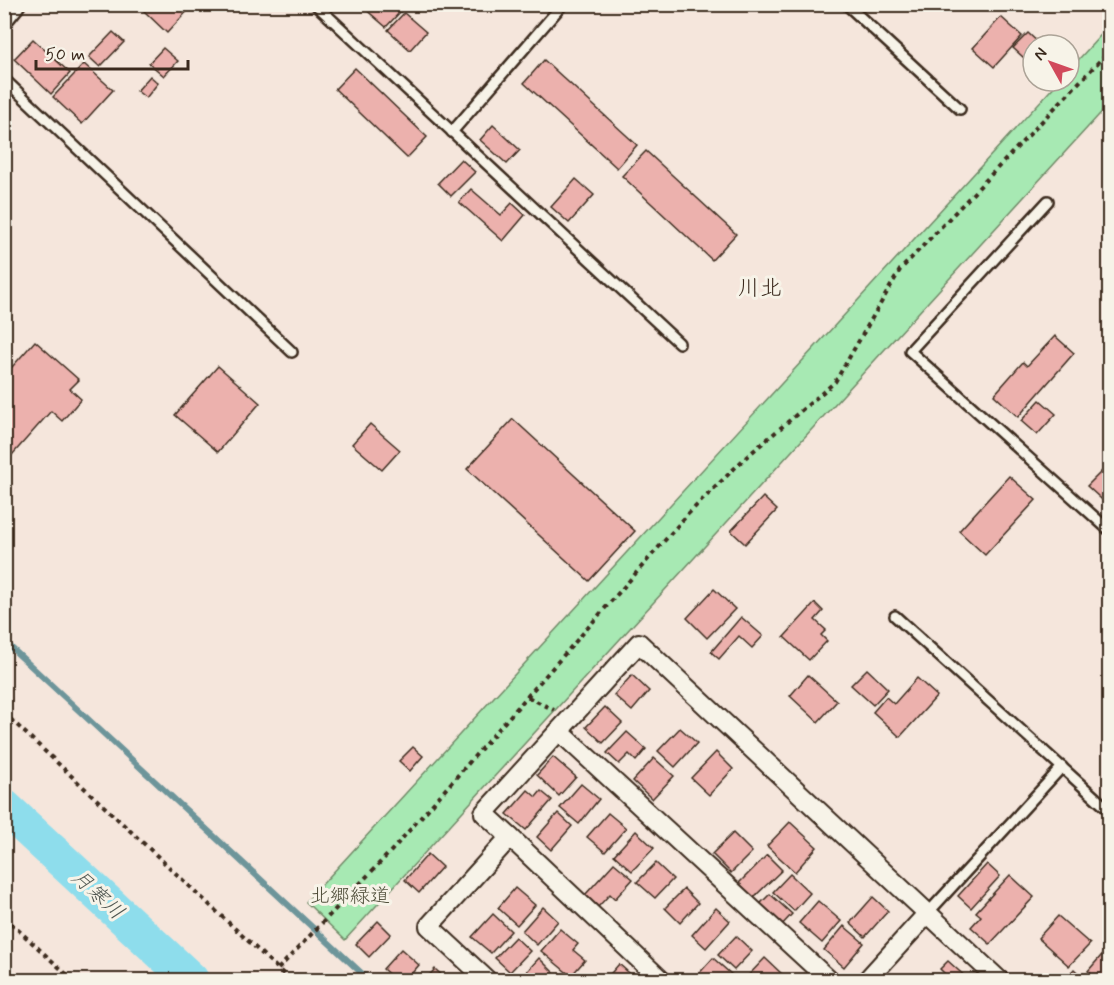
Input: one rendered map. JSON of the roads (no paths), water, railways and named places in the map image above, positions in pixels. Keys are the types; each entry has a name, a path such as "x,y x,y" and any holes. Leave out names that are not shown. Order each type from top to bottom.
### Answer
{"street":[{"path":"4,15 13,4"},
{"path":"661,981 484,813 639,643 999,981"},
{"path":"565,725 829,981"},
{"path":"487,981 429,926 510,837"},
{"path":"867,981 927,914"}],"lane":[{"path":"315,4 679,344"},
{"path":"452,132 563,4"},
{"path":"846,4 960,109"},
{"path":"4,79 292,352"},
{"path":"1048,201 910,351 1110,531"},
{"path":"895,616 1110,811"},
{"path":"927,914 1062,767"}],"waterway":[{"path":"4,641 369,980"},
{"name":"月寒川","path":"4,807 191,980"}],"district":[{"name":"川北","path":"760,287"}],"park label":[{"name":"北郷緑道","path":"350,895"}]}
